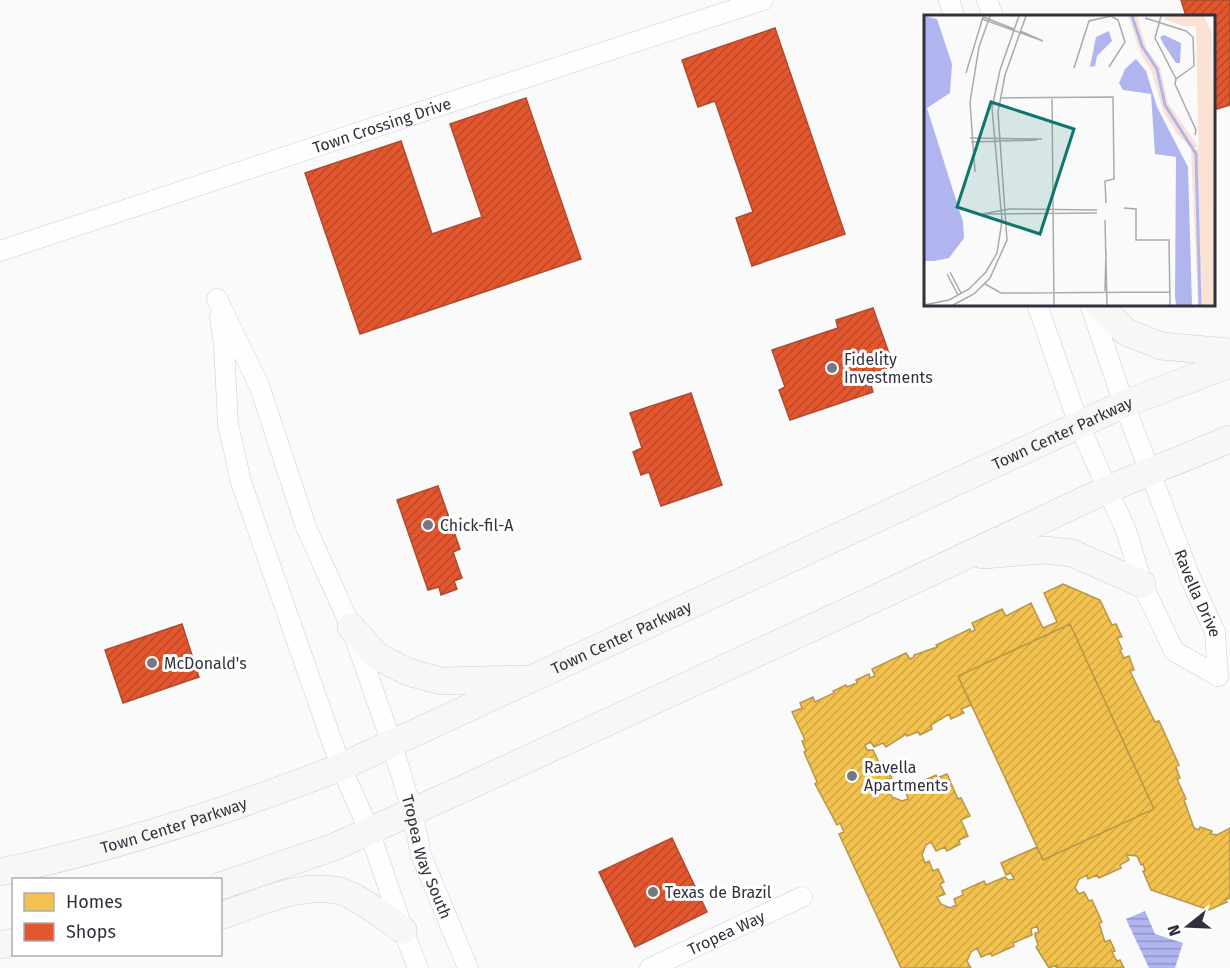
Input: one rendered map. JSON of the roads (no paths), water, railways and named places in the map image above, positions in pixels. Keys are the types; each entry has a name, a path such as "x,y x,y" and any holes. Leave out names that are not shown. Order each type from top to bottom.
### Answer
{"main road":[{"path":"1100,306 1126,332 1161,346 1230,352"},
{"name":"Town Center Parkway","path":"0,873 84,854 171,827 260,799 341,767 1124,404 1230,364"},
{"path":"222,885 325,851 1108,489 1230,439"},
{"path":"967,556 1044,550 1072,553 1142,584"},
{"path":"351,627 377,656 404,670 441,681 533,679"},
{"path":"222,915 305,888 338,890 372,908 403,930"}],"street":[{"name":"Town Crossing Drive","path":"0,251 763,0"},
{"path":"949,0 954,15"},
{"path":"987,0 993,15"},
{"name":"Tropea Way South","path":"341,767 241,482 228,424 224,345 218,299 259,385 306,527 351,627 392,744 412,811 421,855 468,968"},
{"name":"Ravella Drive","path":"1038,306 1079,425 1127,533 1142,584 1174,651 1218,676 1215,632 1192,582 1149,471"},
{"path":"1091,306 1149,471"},
{"path":"341,767 369,830 418,968"},
{"name":"Tropea Way","path":"650,968 802,897"}],"water":[{"path":"1145,911 1155,934 1183,943 1175,968 1149,968 1126,919"}],"place":[{"name":"Fidelity Investments","path":"832,368"},
{"name":"Chick-fil-A","path":"428,525"},
{"name":"McDonald's","path":"152,663"},
{"name":"Ravella Apartments","path":"852,776"},
{"name":"Texas de Brazil","path":"653,892"}]}
